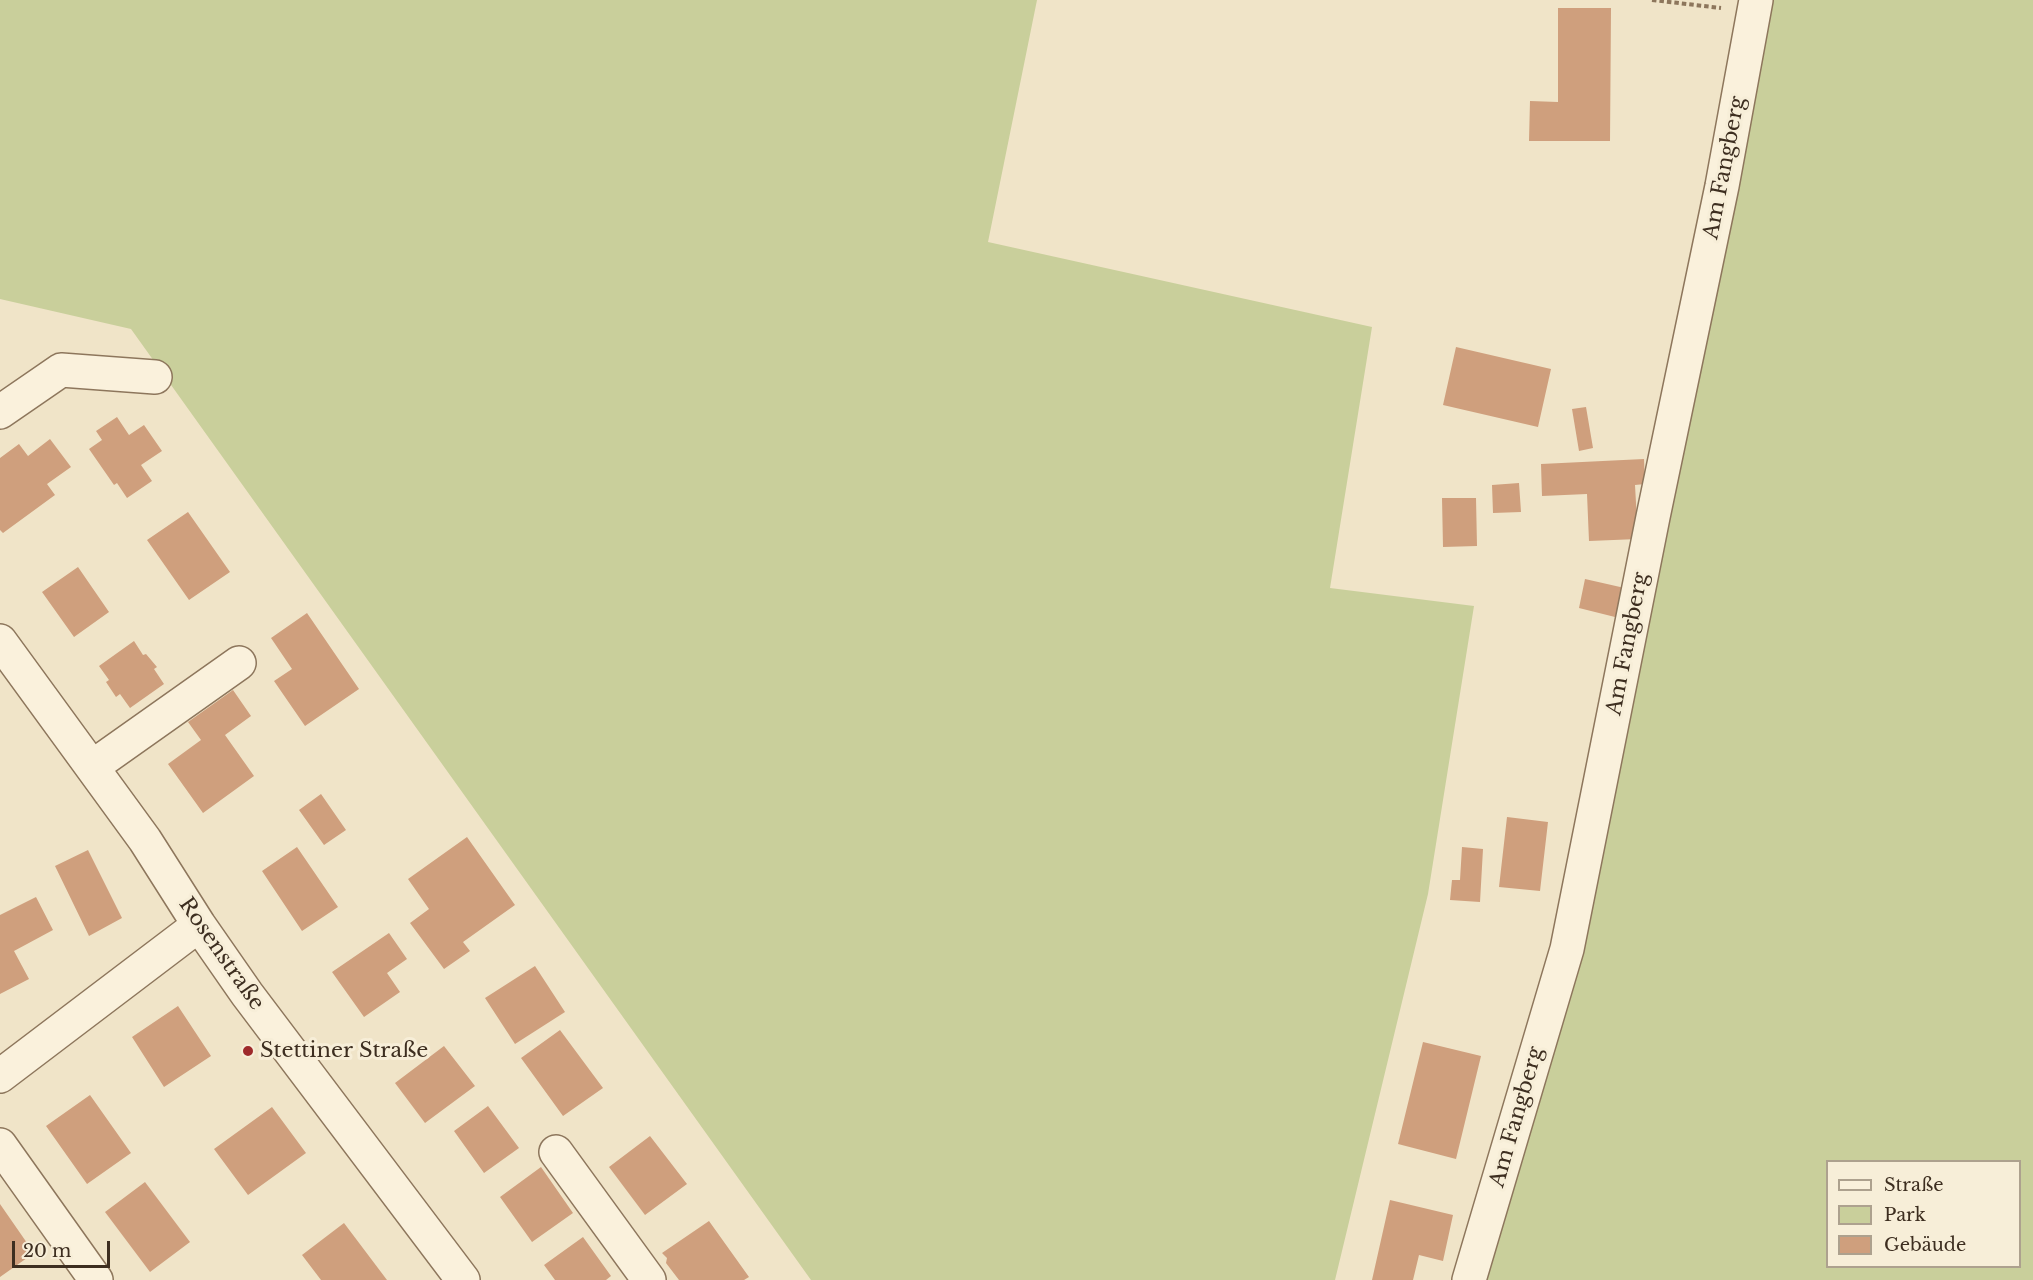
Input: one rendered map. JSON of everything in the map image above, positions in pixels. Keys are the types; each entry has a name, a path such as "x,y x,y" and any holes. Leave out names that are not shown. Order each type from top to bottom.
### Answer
{"street":[{"name":"Am Fangberg","path":"1469,1280 1567,949 1722,186 1755,5"},
{"path":"0,412 61,370 154,377"},
{"name":"Rosenstraße","path":"0,641 145,840 199,925 247,994 463,1280"},
{"path":"92,767 239,663"},
{"path":"0,1076 199,925"},
{"path":"0,1145 96,1280"},
{"path":"556,1152 649,1280"}],"path":[{"path":"1652,0 1755,5"}],"green space":[{"path":"0,0 1037,0 988,242 1372,327 1330,588 1474,606 1428,894 1335,1280 811,1280 131,329 0,299"},
{"path":"1770,0 2033,0 2033,1280 1463,1280 1585,931"}],"building":[{"path":"1558,8 1611,8 1610,141 1529,141 1530,101 1558,102"},
{"path":"1456,347 1551,369 1538,427 1443,405"},
{"path":"1586,407 1593,448 1579,451 1572,409"},
{"path":"117,417 129,435 144,425 162,451 141,465 152,481 127,498 117,483 114,485 89,449 102,440 96,431"},
{"path":"50,439 71,467 47,484 55,495 3,533 0,530 0,458 19,444 28,456"},
{"path":"1644,459 1645,484 1635,485 1638,539 1589,541 1587,494 1542,496 1541,464"},
{"path":"1519,483 1521,512 1493,513 1492,485"},
{"path":"1442,498 1476,498 1477,546 1443,547"},
{"path":"188,512 230,572 189,600 147,540"},
{"path":"78,567 109,612 74,637 42,592"},
{"path":"1585,579 1629,589 1623,619 1579,608"},
{"path":"307,613 359,689 305,726 274,681 292,669 271,638"},
{"path":"134,641 143,655 146,654 157,667 154,669 164,684 130,708 120,694 116,697 106,682 109,680 99,666"},
{"path":"233,690 251,716 225,735 254,776 203,813 168,764 201,740 188,722"},
{"path":"321,794 346,830 324,845 299,810"},
{"path":"1507,817 1548,822 1540,891 1499,887"},
{"path":"467,837 515,905 463,942 470,951 444,969 410,923 429,909 408,879"},
{"path":"297,847 338,907 302,931 262,871"},
{"path":"1462,847 1483,849 1480,902 1450,900 1452,880 1460,880"},
{"path":"88,850 122,918 89,936 55,866"},
{"path":"36,897 53,930 14,951 29,979 0,994 0,915"},
{"path":"389,933 407,959 387,973 400,992 364,1017 332,972"},
{"path":"535,966 565,1012 515,1044 485,998"},
{"path":"178,1006 211,1056 164,1087 132,1037"},
{"path":"560,1030 603,1088 563,1116 521,1058"},
{"path":"1423,1042 1481,1056 1456,1159 1398,1144"},
{"path":"444,1046 475,1086 425,1123 395,1083"},
{"path":"90,1095 131,1153 87,1184 46,1126"},
{"path":"488,1106 519,1148 484,1173 454,1131"},
{"path":"272,1107 306,1153 248,1195 214,1149"},
{"path":"650,1136 687,1184 645,1215 609,1167"},
{"path":"541,1167 573,1213 532,1242 500,1197"},
{"path":"145,1182 190,1242 150,1272 105,1212"},
{"path":"1390,1200 1453,1215 1443,1261 1419,1255 1413,1280 1372,1280"},
{"path":"0,1204 34,1253 0,1277"},
{"path":"709,1221 749,1277 744,1280 679,1280 666,1263 667,1258 662,1253"},
{"path":"344,1223 387,1280 321,1280 302,1255"},
{"path":"583,1237 611,1276 606,1280 555,1280 544,1265"}],"place":[{"name":"Stettiner Straße","path":"248,1051"}]}
